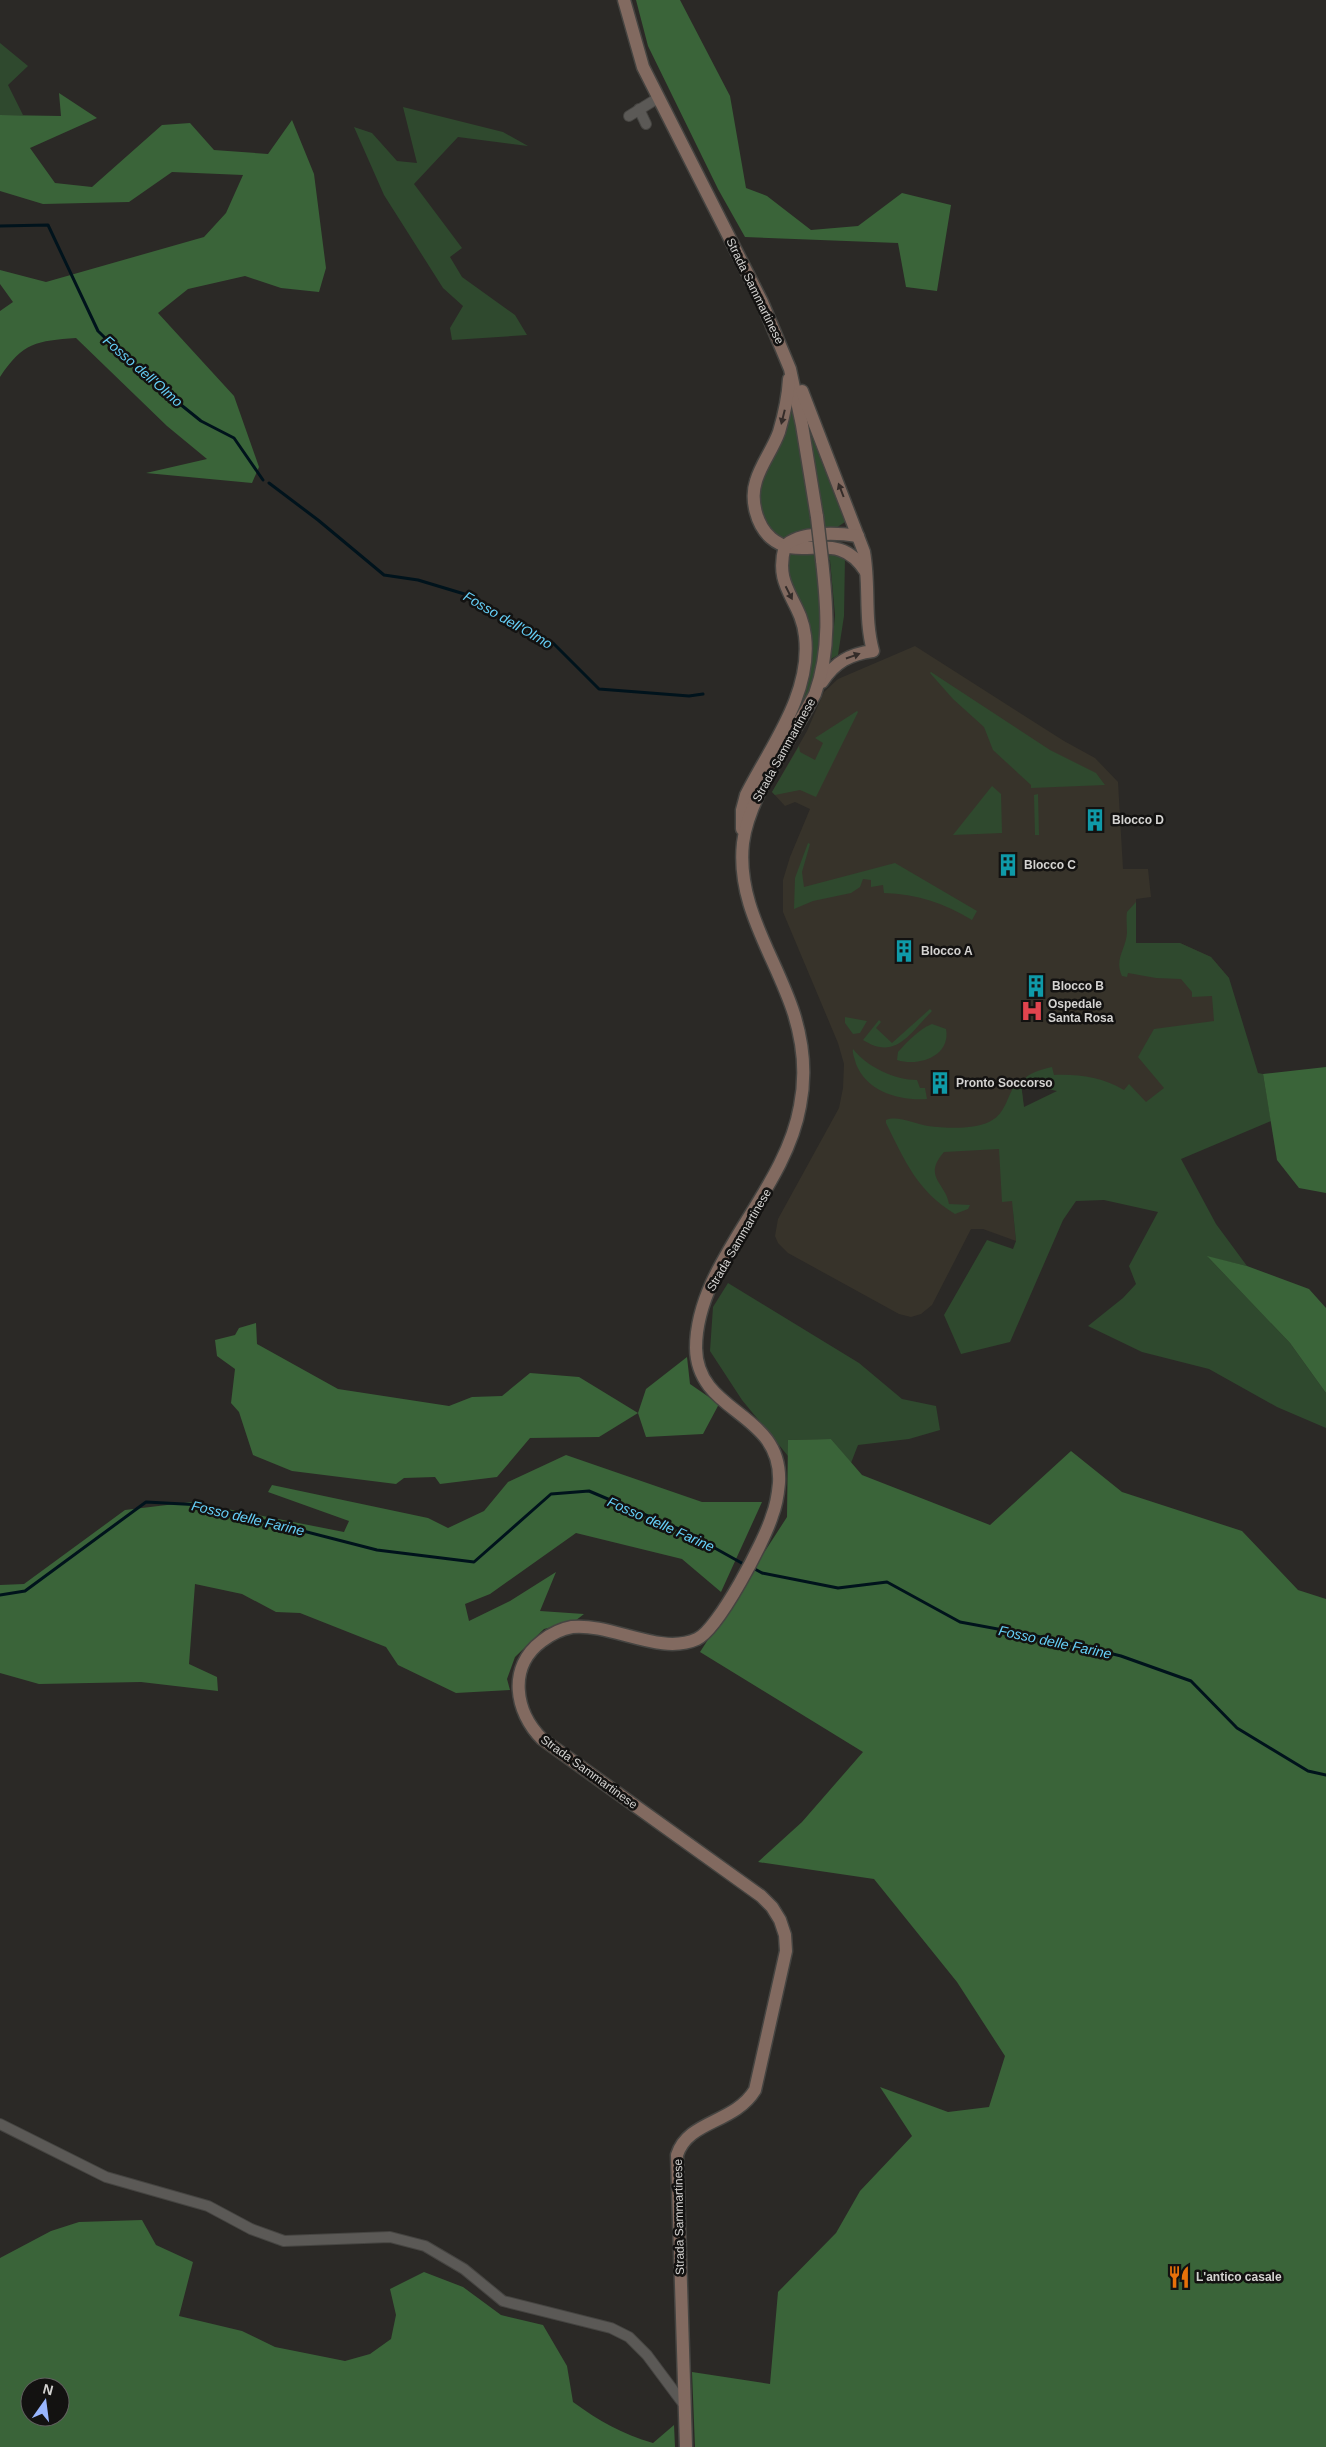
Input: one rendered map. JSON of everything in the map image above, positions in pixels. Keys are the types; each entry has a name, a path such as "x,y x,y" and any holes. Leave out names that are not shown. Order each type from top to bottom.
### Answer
{"main road":[{"name":"Strada Sammartinese","path":"624,0 643,67 762,302 790,369 802,425 817,517 828,615 827,638 821,675 815,694 755,802 743,841 743,877 748,901 794,1014 800,1040 803,1071 801,1101 796,1127 784,1159 711,1285 702,1308 696,1351 698,1367 711,1390 768,1439 775,1452 779,1482 772,1518 732,1595 707,1633 696,1640 681,1644 664,1643 598,1628 573,1627 559,1631 544,1640 530,1652 521,1669 518,1684 519,1700 524,1716 542,1739 761,1896 776,1913 785,1935 785,1959 755,2090 746,2104 734,2113 687,2138 678,2155 686,2447"},
{"path":"790,369 803,394 858,536 867,573 867,614 873,651 842,660 825,676 815,694"},
{"path":"790,369 787,395 779,431 758,475 754,492 759,523 768,535 785,546 833,547 847,552 859,561 867,573"},
{"path":"743,841 741,824 744,803 794,705 806,657 804,630 782,576 781,562 785,546 795,539 823,534 858,536"},
{"path":"817,546 837,543 858,536"}],"street":[{"path":"629,116 639,108 658,98"},
{"path":"639,108 646,124"},
{"path":"0,2124 106,2176 208,2206 252,2229 284,2241 390,2237 425,2246 464,2269 503,2301 610,2328 629,2337 647,2355 685,2406"}],"shaded area":[{"name":"Ospedale Santa Rosa","path":"915,646 1064,741 1095,758 1118,782 1123,869 1148,869 1151,897 1136,899 1136,943 1180,943 1211,957 1229,978 1185,1110 1021,1084 1028,1144 1013,1210 1016,1241 983,1229 971,1229 932,1305 921,1314 911,1317 899,1314 788,1253 778,1243 775,1236 778,1219 839,1108 843,1088 844,1064 838,1043 783,912 783,880 790,857 810,809 795,802 785,806 772,792 807,731 824,692 838,679"}],"green space":[{"path":"636,0 680,0 730,96 746,188 767,196 811,230 858,226 902,193 951,205 937,291 906,287 898,243 745,237 718,189 648,46"},
{"path":"0,43 28,66 8,85 23,115 0,115"},
{"path":"59,93 97,118 30,148 55,183 92,187 162,125 190,123 214,150 268,154 292,120 314,174 326,268 319,292 281,288 245,276 188,289 158,313 234,396 259,467 252,483 146,473 207,459 167,426 76,338 41,342 24,350 8,365 0,377 0,311 13,302 0,284 0,270 46,282 204,237 226,213 243,175 172,172 129,202 43,204 0,191 0,115 61,116"},
{"path":"403,107 503,132 528,146 458,137 414,184 462,248 450,257 462,277 515,315 527,335 452,340 450,328 463,306 443,288 384,195 354,127 372,133 397,161 417,163"},
{"path":"790,405 793,405 823,517 810,432 845,522 836,528 784,539 775,536 761,513 759,487"},
{"path":"825,549 845,556 844,616 838,655 831,659 835,615 830,560 817,561 821,626 815,674 808,696 784,734 808,668 787,580 788,553"},
{"path":"931,672 1050,750 1096,773 1105,785 1031,788 1031,785 993,750 984,727 953,699"},
{"path":"857,711 816,797 800,790 775,795 772,792 799,746 800,752 815,760 823,743 815,738"},
{"path":"992,786 1001,794 1002,833 953,835"},
{"path":"1038,794 1039,835 1035,835 1034,795"},
{"path":"808,843 810,844 802,872 804,887 895,863 977,911 972,920 930,900 908,895 884,893 883,885 871,887 871,880 863,879 860,887 851,893 813,901 794,909 795,878"},
{"path":"1136,902 1136,943 1180,943 1211,957 1229,978 1258,1073 1263,1074 1271,1121 1181,1159 1216,1224 1247,1266 1208,1257 1290,1343 1326,1393 1326,1428 1277,1407 1209,1369 1142,1352 1088,1326 1123,1298 1136,1284 1129,1266 1158,1212 1104,1200 1076,1201 1063,1220 1010,1342 961,1354 944,1315 987,1240 1013,1249 1016,1241 1012,1201 1002,1202 999,1149 944,1152 935,1168 937,1180 949,1204 970,1205 968,1209 955,1214 942,1205 921,1185 899,1150 886,1120 901,1119 928,1126 950,1128 982,1125 998,1116 1015,1086 1031,1074 1052,1067 1054,1075 1090,1077 1124,1090 1129,1084 1146,1102 1164,1088 1138,1057 1154,1029 1214,1021 1212,996 1192,997 1192,992 1181,979 1156,978 1128,973 1127,977 1122,976 1119,964 1126,939 1127,912","holes":["1021,1083 1057,1091 1024,1107"]},
{"path":"930,1009 932,1011 909,1035 902,1042 894,1046 875,1046 863,1040 879,1020 881,1022 876,1028 892,1043"},
{"path":"845,1017 867,1021 860,1033 853,1034 845,1023"},
{"path":"932,1024 946,1029 944,1046 938,1053 932,1057 915,1062 897,1060 898,1052 905,1044 918,1032"},
{"path":"853,1049 859,1056 882,1071 900,1078 917,1080 920,1088 925,1088 927,1099 896,1096 876,1088 861,1074 856,1064"},
{"path":"1326,1067 1326,1193 1299,1188 1277,1160 1263,1074"},
{"path":"1207,1256 1247,1266 1309,1289 1326,1308 1326,1393 1290,1343"},
{"path":"728,1283 859,1363 902,1399 936,1406 940,1430 909,1439 858,1445 851,1463 831,1439 789,1440 788,1456 742,1400 710,1351 713,1307"},
{"path":"256,1323 257,1344 338,1389 449,1406 472,1397 502,1396 530,1373 579,1377 638,1413 599,1437 530,1438 497,1477 440,1484 435,1477 404,1478 396,1484 292,1471 253,1455 239,1412 231,1403 235,1369 217,1356 215,1340 235,1335 239,1328"},
{"path":"687,1357 690,1384 719,1404 703,1434 646,1437 638,1413 646,1389"},
{"path":"831,1439 862,1475 990,1525 1071,1451 1122,1492 1242,1531 1298,1590 1326,1599 1326,2447 695,2447 692,2372 770,2384 778,2292 836,2233 860,2191 912,2136 880,2087 948,2112 989,2107 1005,2056 957,1982 874,1879 758,1862 802,1822 863,1752 700,1652 787,1517 788,1440"},
{"path":"566,1455 702,1502 762,1502 721,1592 682,1559 576,1533 490,1594 465,1604 469,1621 510,1601 556,1572 540,1611 584,1614 575,1621 544,1629 515,1657 507,1679 510,1690 456,1693 398,1665 386,1647 300,1613 276,1612 242,1594 195,1584 189,1664 217,1677 218,1691 141,1682 39,1684 0,1673 0,1585 24,1584 125,1510 192,1502 344,1532 349,1521 268,1492 272,1485 428,1518 448,1528 484,1511 508,1482"},
{"path":"142,2220 156,2245 193,2262 179,2316 242,2331 275,2347 345,2361 370,2354 391,2339 396,2315 390,2289 424,2272 463,2287 501,2315 543,2325 567,2366 573,2402 611,2426 653,2443 674,2425 675,2447 0,2447 0,2258 51,2231 79,2222"}],"waterway":[{"name":"Fosso dell'Olmo","path":"0,226 48,225 98,331 139,371 201,421 234,438 263,480"},
{"name":"Fosso dell'Olmo","path":"269,483 318,520 384,575 418,580 471,596 485,609 514,621 553,643 599,689 689,696 703,694"},
{"name":"Fosso delle Farine","path":"0,1595 25,1591 146,1502 202,1505 377,1550 474,1562 551,1494 589,1491 686,1532 747,1566"},
{"name":"Fosso delle Farine","path":"753,1568 762,1573 838,1588 887,1582 960,1622 1052,1639 1121,1656 1191,1681 1237,1728 1308,1771 1326,1775"}],"place":[{"name":"Blocco D","path":"1095,820"},
{"name":"Blocco C","path":"1008,865"},
{"name":"Blocco A","path":"904,951"},
{"name":"Blocco B","path":"1036,986"},
{"name":"Ospedale Santa Rosa","path":"1032,1011"},
{"name":"Pronto Soccorso","path":"940,1083"},
{"name":"L'antico casale","path":"1179,2277"}]}
